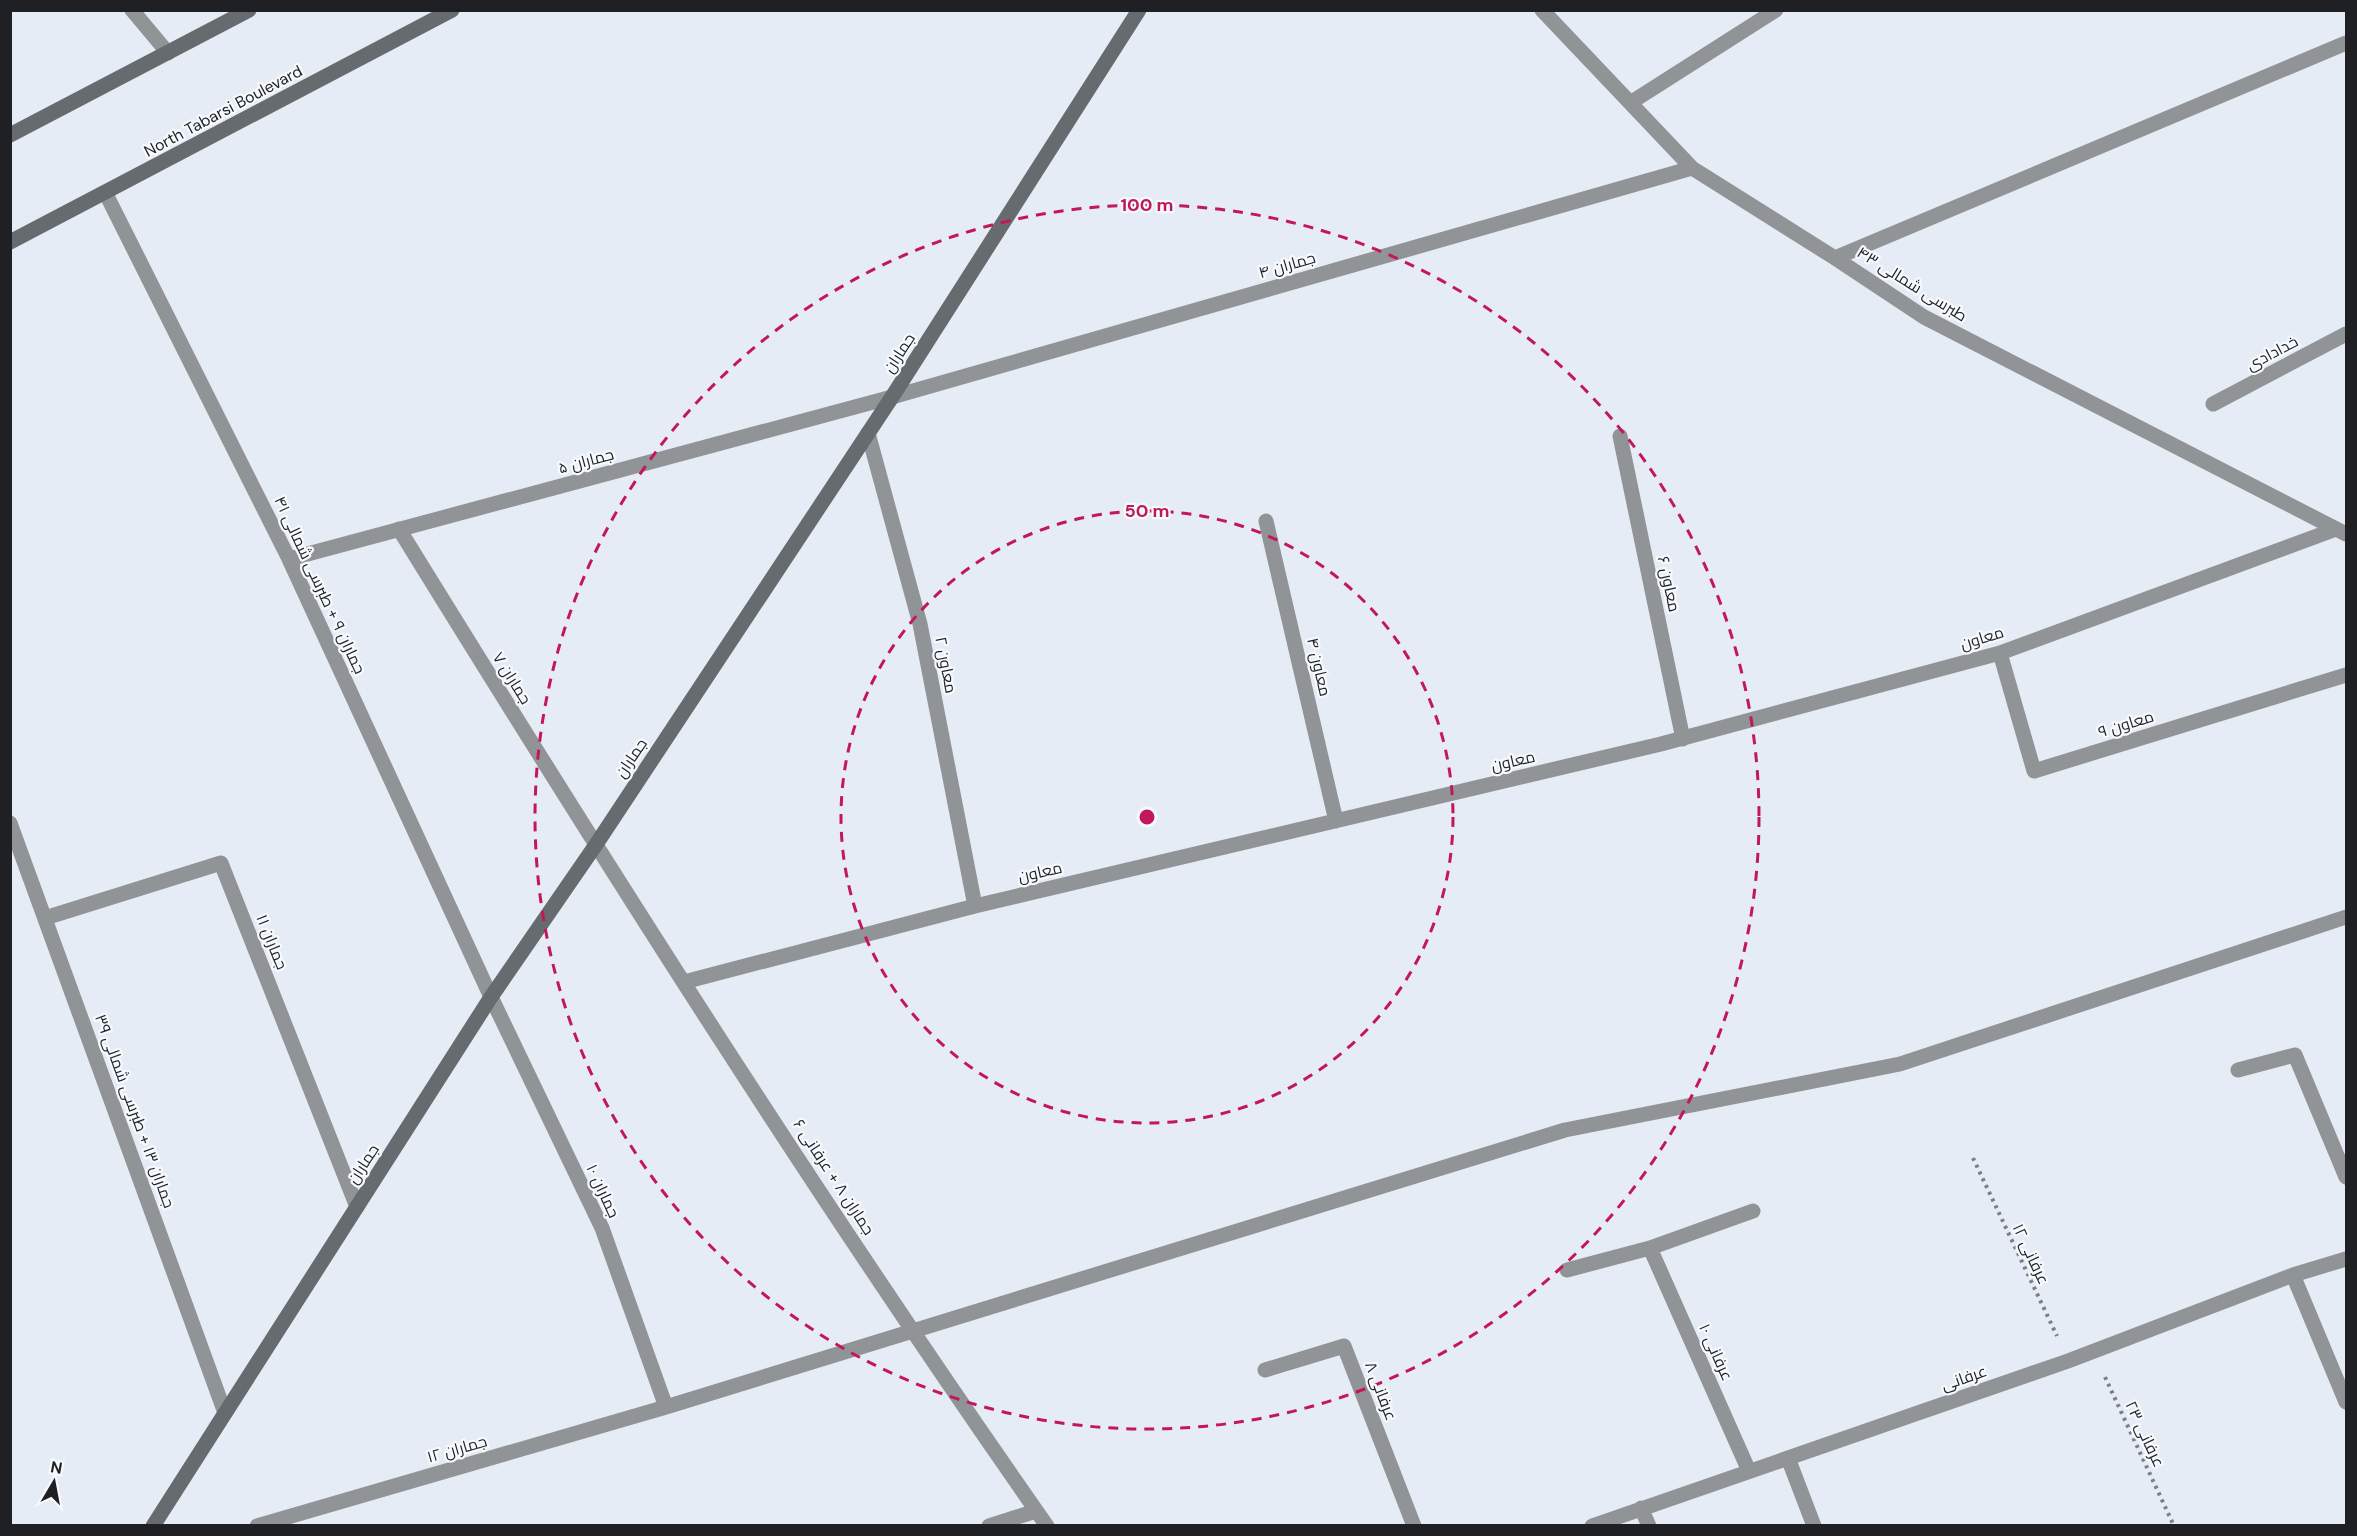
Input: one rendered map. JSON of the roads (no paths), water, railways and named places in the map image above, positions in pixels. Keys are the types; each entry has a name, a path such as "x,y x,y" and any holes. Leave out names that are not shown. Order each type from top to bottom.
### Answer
{"street":[{"path":"132,10 168,53"},
{"path":"10,135 249,10"},
{"name":"North Tabarsi Boulevard","path":"10,242 106,194 452,10"},
{"name":"جماران","path":"153,1526 491,997 595,846 892,397 1139,10"},
{"name":"طبرسی شمالی ۴۳","path":"1542,10 1692,168 1924,317 2341,532"},
{"path":"1630,103 1776,10"},
{"path":"1835,258 2346,43"},
{"name":"جماران ۴","path":"892,397 1692,168"},
{"name":"جماران ۹ + طبرسی شمالی ۴۱","path":"106,194 289,559 491,997"},
{"name":"خدادادی","path":"2214,404 2346,334"},
{"name":"جماران ۵","path":"289,559 892,397"},
{"name":"معاون ۲","path":"868,433 920,624 975,906"},
{"name":"معاون ۶","path":"1620,436 1683,739"},
{"name":"معاون ۴","path":"1266,521 1336,821"},
{"name":"جماران ۷","path":"399,529 595,846"},
{"name":"معاون","path":"684,982 975,906 1683,739 2000,653 2341,532"},
{"name":"معاون ۹","path":"2000,653 2034,771 2346,675"},
{"name":"جماران ۱۳ + طبرسی شمالی ۳۹","path":"10,823 225,1413"},
{"name":"جماران ۸ + عرفانی ۶","path":"595,846 913,1331 1047,1526"},
{"name":"جماران ۱۱","path":"45,918 221,863 357,1207"},
{"name":"جماران ۱۲","path":"257,1526 666,1407 1565,1130 1900,1064 2346,917"},
{"name":"جماران ۱۰","path":"491,997 602,1228 666,1407"},
{"path":"2238,1070 2295,1055 2346,1177"},
{"path":"1567,1270 1650,1248 1753,1211"},
{"name":"عرفانی ۱۰","path":"1650,1248 1749,1471"},
{"name":"عرفانی","path":"1592,1526 2094,1352 2293,1275 2346,1259"},
{"path":"2293,1275 2346,1402"},
{"name":"عرفانی ۸","path":"1265,1370 1344,1346 1414,1526"},
{"path":"1788,1458 1814,1526"},
{"path":"1641,1508 1649,1526"},
{"path":"989,1526 1036,1511"}]}
